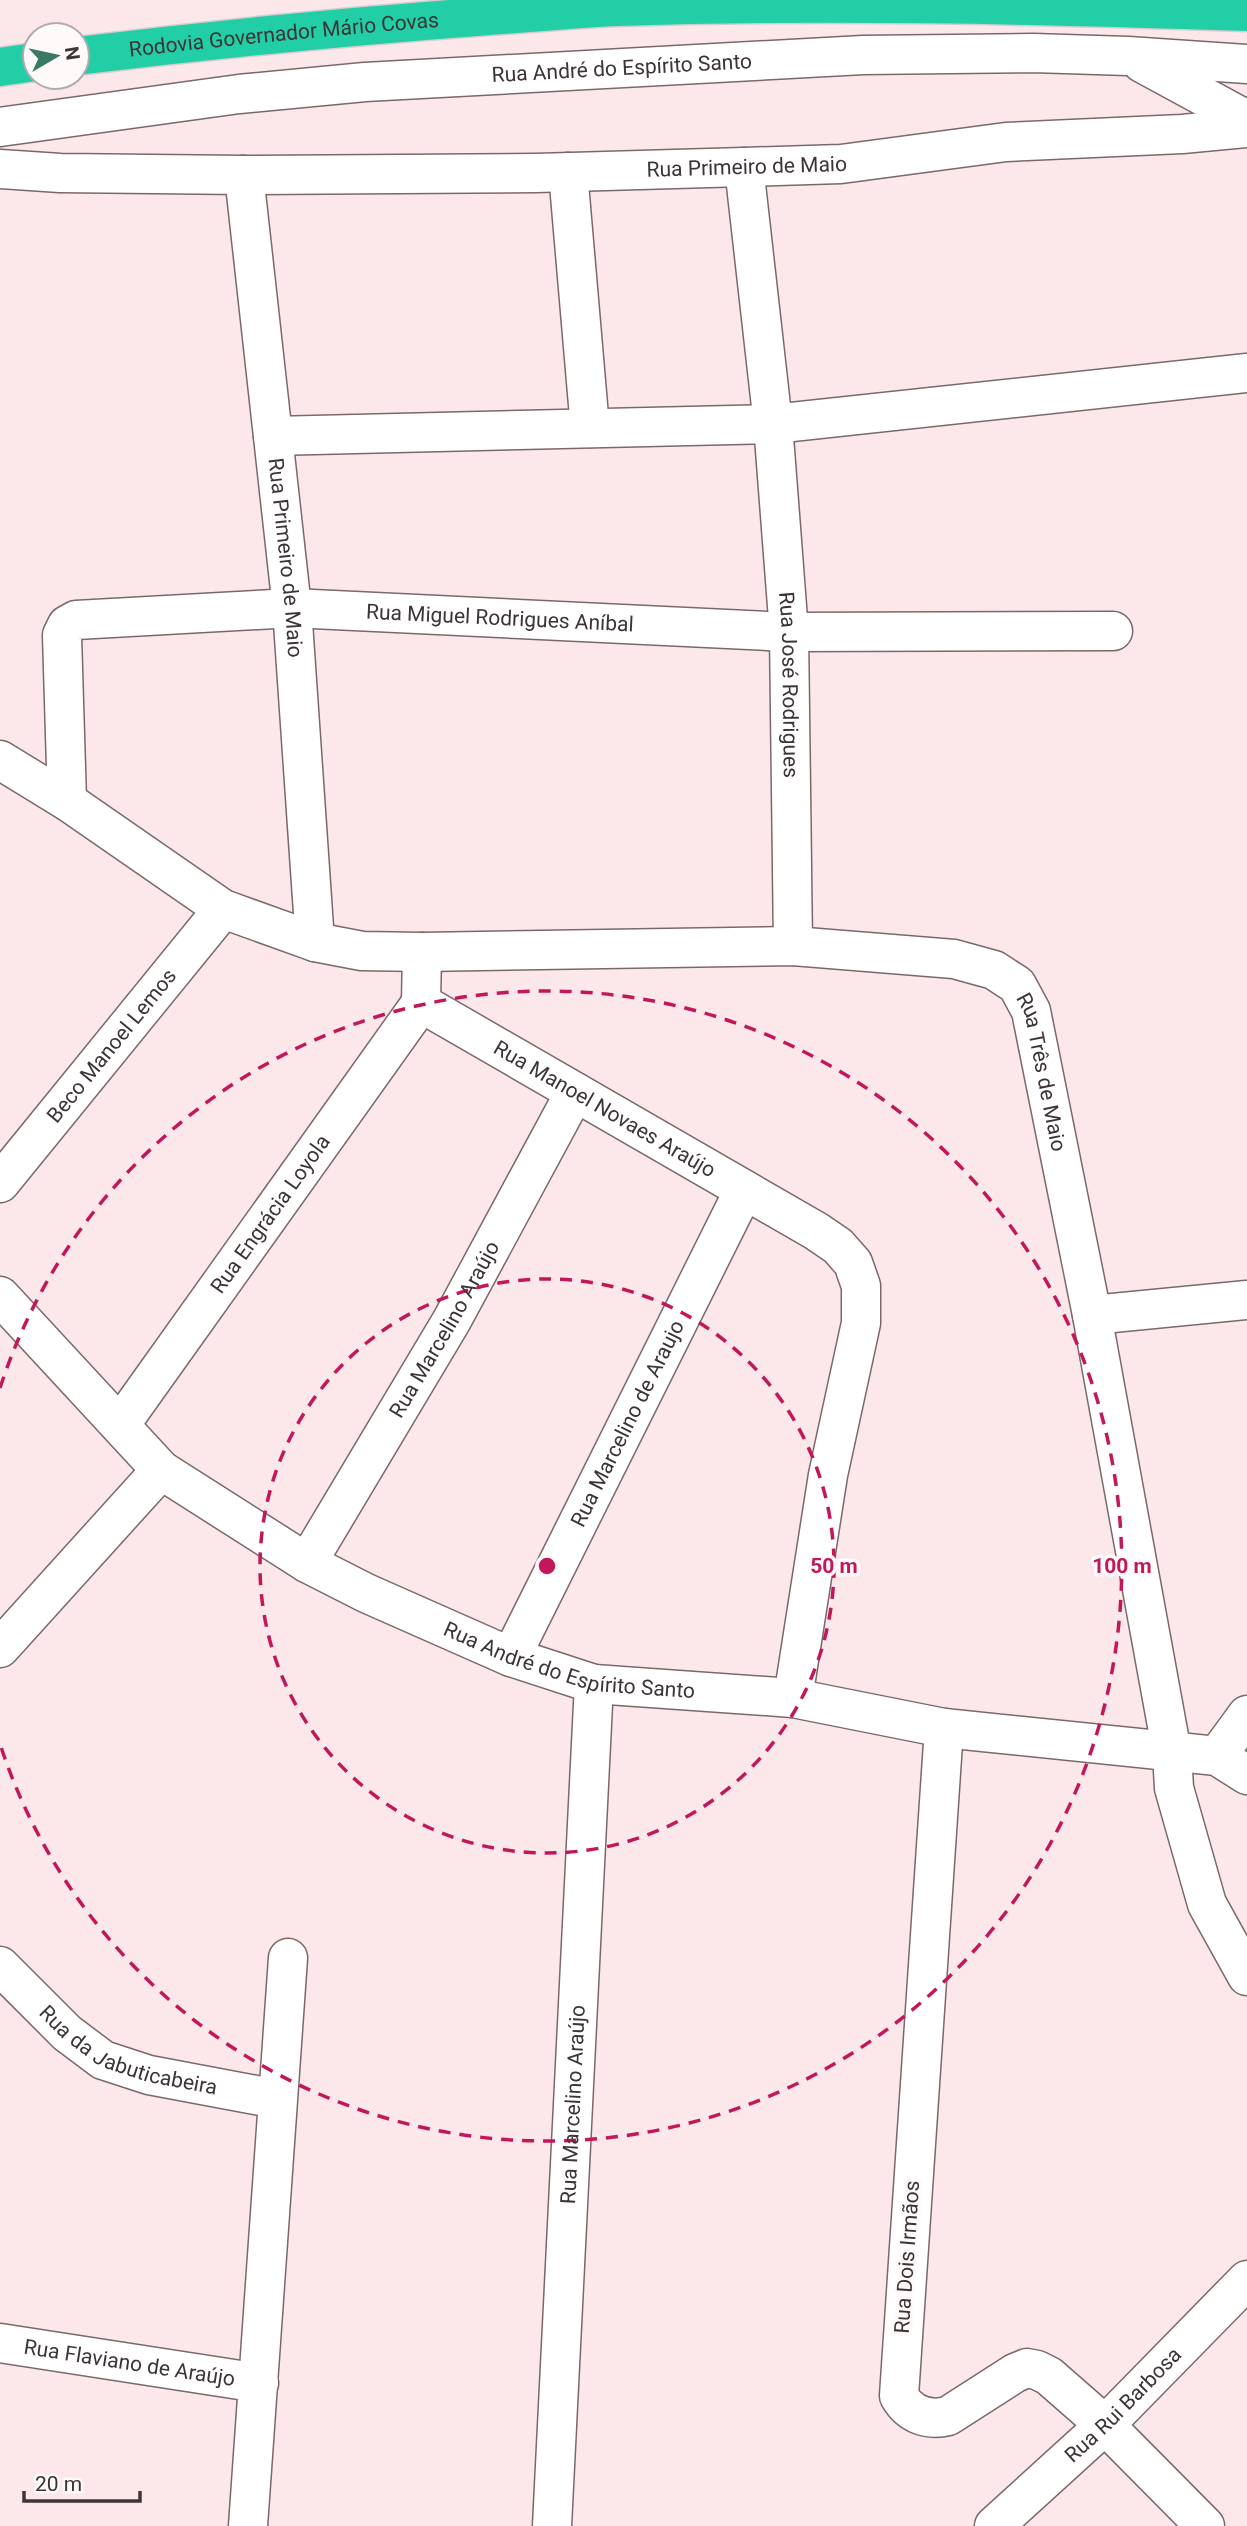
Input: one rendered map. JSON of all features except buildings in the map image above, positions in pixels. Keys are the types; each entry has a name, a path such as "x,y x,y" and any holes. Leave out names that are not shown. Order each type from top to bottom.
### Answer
{"highway":[{"name":"Rodovia Governador Mário Covas","path":"91,54 240,37 616,7 805,4 1057,5 1247,12"},
{"path":"0,67 21,64"}],"street":[{"name":"Rua André do Espírito Santo","path":"0,127 239,94 378,81 863,55 960,52 1128,56 1247,64"},
{"path":"1128,56 1247,120"},
{"name":"Rua Primeiro de Maio","path":"0,169 60,173 244,175 568,172 841,164 1006,142 1182,134 1247,128"},
{"name":"Rua José Rodrigues","path":"744,167 773,424 789,632 793,946"},
{"path":"568,172 590,428"},
{"name":"Rua Primeiro de Maio","path":"244,175 292,608 315,943"},
{"path":"273,436 773,424 1247,373"},
{"name":"Rua Miguel Rodrigues Aníbal","path":"67,800 62,635 67,625 76,620 292,608 789,632 1113,631"},
{"path":"0,760 67,800 223,909 315,943 362,951 422,952 421,1003"},
{"name":"Beco Manoel Lemos","path":"0,1182 223,909"},
{"name":"Rua Três de Maio","path":"422,952 793,946 954,959 994,970 1017,985 1031,1011 1091,1315 1172,1753 1174,1788 1207,1904 1247,1976"},
{"name":"Rua Manoel Novaes Araújo","path":"421,1003 838,1246 853,1263 861,1286 861,1323 828,1475 793,1698"},
{"name":"Rua Engrácia Loyola","path":"120,1425 421,1003"},
{"name":"Rua Marcelino Araújo","path":"306,1563 452,1320 575,1092"},
{"name":"Rua Marcelino de Araujo","path":"512,1657 744,1190"},
{"name":"Rua André do Espírito Santo","path":"0,1296 161,1470 306,1563 366,1593 512,1657 594,1684 793,1698 944,1728 1172,1753 1232,1766"},
{"path":"1091,1315 1247,1300"},
{"path":"0,1648 161,1470"},
{"name":"Rua Marcelino Araújo","path":"552,2526 594,1684"},
{"path":"1232,1766 1247,1715"},
{"name":"Rua Dois Irmãos","path":"944,1728 899,2396 903,2404 922,2417 940,2418 948,2416 1015,2373 1027,2368 1037,2370 1049,2376 1105,2425 1205,2526"},
{"path":"248,2526 288,1958"},
{"name":"Rua da Jabuticabeira","path":"0,1966 66,2033 103,2060 149,2075 277,2099"},
{"name":"Rua Rui Barbosa","path":"994,2526 1105,2425 1247,2280"},
{"name":"Rua Flaviano de Araújo","path":"0,2343 259,2384"}]}
